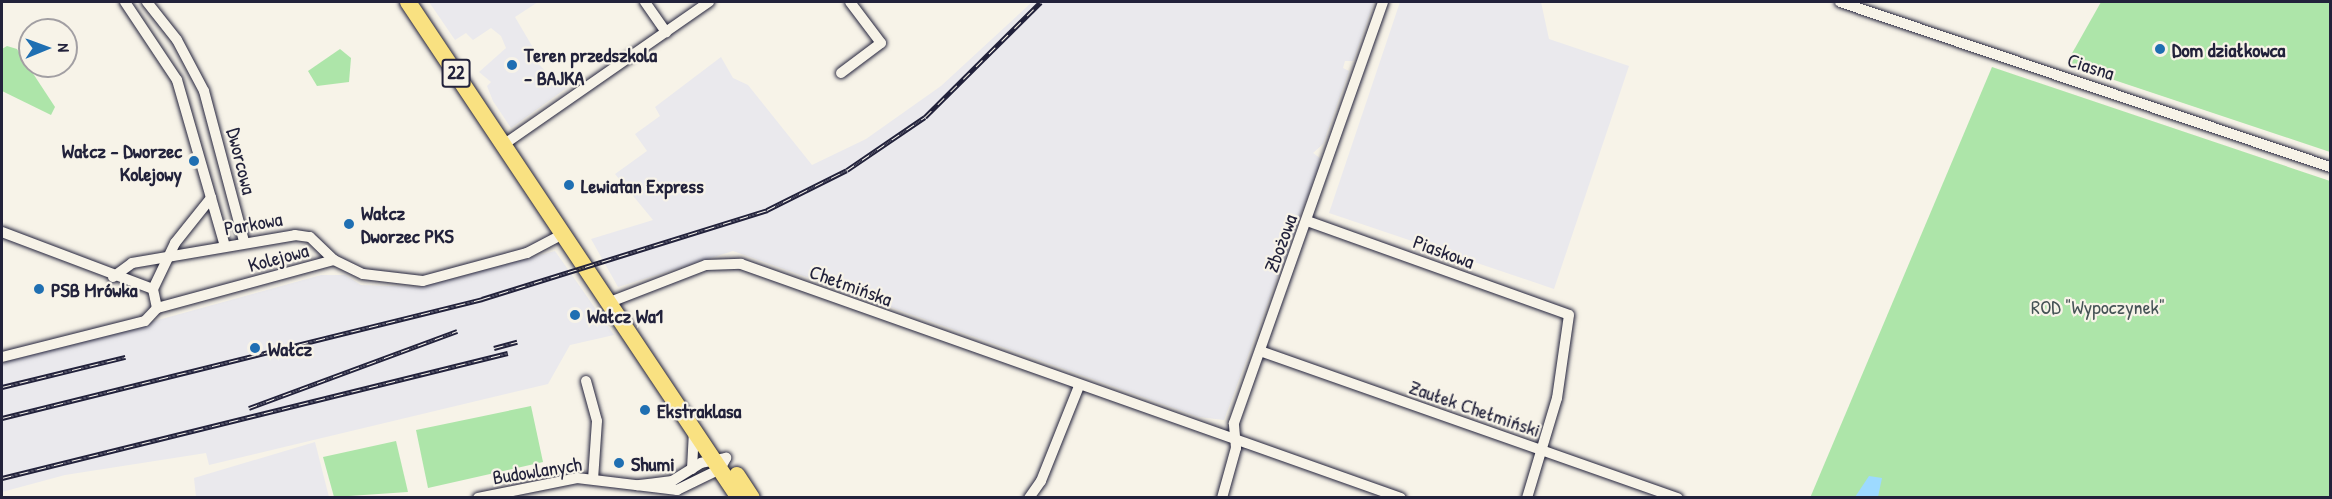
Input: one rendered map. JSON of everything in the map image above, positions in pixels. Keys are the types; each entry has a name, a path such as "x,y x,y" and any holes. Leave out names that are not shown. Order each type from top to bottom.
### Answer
{"main road":[{"name":"22","path":"408,2 563,234 720,462 739,498"},
{"name":"22","path":"621,318 693,428 752,498"}],"street":[{"name":"Dworcowa","path":"125,2 164,54 184,98 225,246"},
{"name":"Dworcowa","path":"147,2 177,40 204,91 244,241"},
{"path":"645,2 666,32"},
{"path":"503,145 709,2"},
{"path":"841,73 881,43 850,2"},
{"name":"Zbożowa","path":"1222,498 1234,438 1234,423 1383,2"},
{"name":"Ciasna","path":"1840,2 2331,167"},
{"path":"184,98 204,91"},
{"name":"Parkowa","path":"153,288 175,243 211,198"},
{"name":"Piaskowa","path":"1307,221 1569,315 1543,452"},
{"path":"2,232 113,278 153,288 158,308"},
{"name":"Kolejowa","path":"2,357 145,321 158,308 334,260 363,274 423,280 527,253 563,234"},
{"name":"Parkowa","path":"113,278 132,263 169,259 244,241 310,237 334,260"},
{"name":"Chełmińska","path":"610,302 706,265 741,264 1079,386 1234,438"},
{"name":"Zaułek Chełmiński","path":"1260,351 1678,498"},
{"path":"586,381 597,421 593,479"},
{"path":"1029,498 1041,481 1079,386"},
{"path":"692,469 693,428"},
{"path":"1234,438 1401,498"},
{"path":"1527,498 1543,452"},
{"name":"Budowlanych","path":"637,485 672,481 692,469 720,462"},
{"name":"Budowlanych","path":"478,498 593,479 687,489 720,462"}],"shaded area":[{"name":"Teren przedszkola - BAJKA","path":"429,2 538,2 515,17 535,51 530,55 555,81 575,73 579,79 511,128 493,101 487,86 491,82 479,72 506,48 501,36 491,28 473,40 466,33 455,40"},
{"path":"1032,2 1374,2 1353,61 1345,61 1343,68 1349,71 1323,144 1313,153 1320,158 1318,168 1224,420 1199,417 733,251 618,287 591,239 653,220 615,174 647,151 635,134 660,116 655,107 721,57 733,78 748,85 812,165 866,139 941,86"},
{"path":"1400,2 1541,2 1549,39 1629,66 1554,289 1329,213"},
{"path":"555,251 614,335 570,345 548,384 209,465 206,453 65,475 2,492 2,363 321,275 345,275 361,285 421,287"},
{"path":"315,442 329,497 196,497 194,478"}],"green space":[{"path":"2101,2 2330,2 2330,152 2066,64"},
{"path":"7,46 17,49 18,78 36,78 55,107 51,115 2,91 2,49"},
{"path":"340,49 351,58 349,82 317,86 308,71"},
{"name":"ROD \"Wypoczynek\"","path":"1992,67 2330,181 2330,497 1810,498"},
{"path":"531,406 543,462 428,488 416,430"},
{"path":"396,441 408,492 334,497 323,457"}],"water":[{"path":"1869,476 1882,478 1878,497 1855,497"}],"railway":[{"path":"2,418 482,299 767,210 847,170 925,117 1041,2"},
{"path":"249,408 457,331"},
{"path":"494,348 517,342"},
{"path":"2,478 508,353"},
{"path":"2,387 125,357"}],"place":[{"name":"Dom działkowca","path":"2160,49"},
{"name":"Teren przedszkola - BAJKA","path":"512,65"},
{"name":"Wałcz - Dworzec Kolejowy","path":"194,161"},
{"name":"Lewiatan Express","path":"569,185"},
{"name":"Wałcz Dworzec PKS","path":"349,224"},
{"name":"PSB Mrówka","path":"39,289"},
{"name":"Wałcz Wa1","path":"575,315"},
{"name":"Wałcz","path":"255,348"},
{"name":"Ekstraklasa","path":"645,410"},
{"name":"Shumi","path":"619,463"}]}
